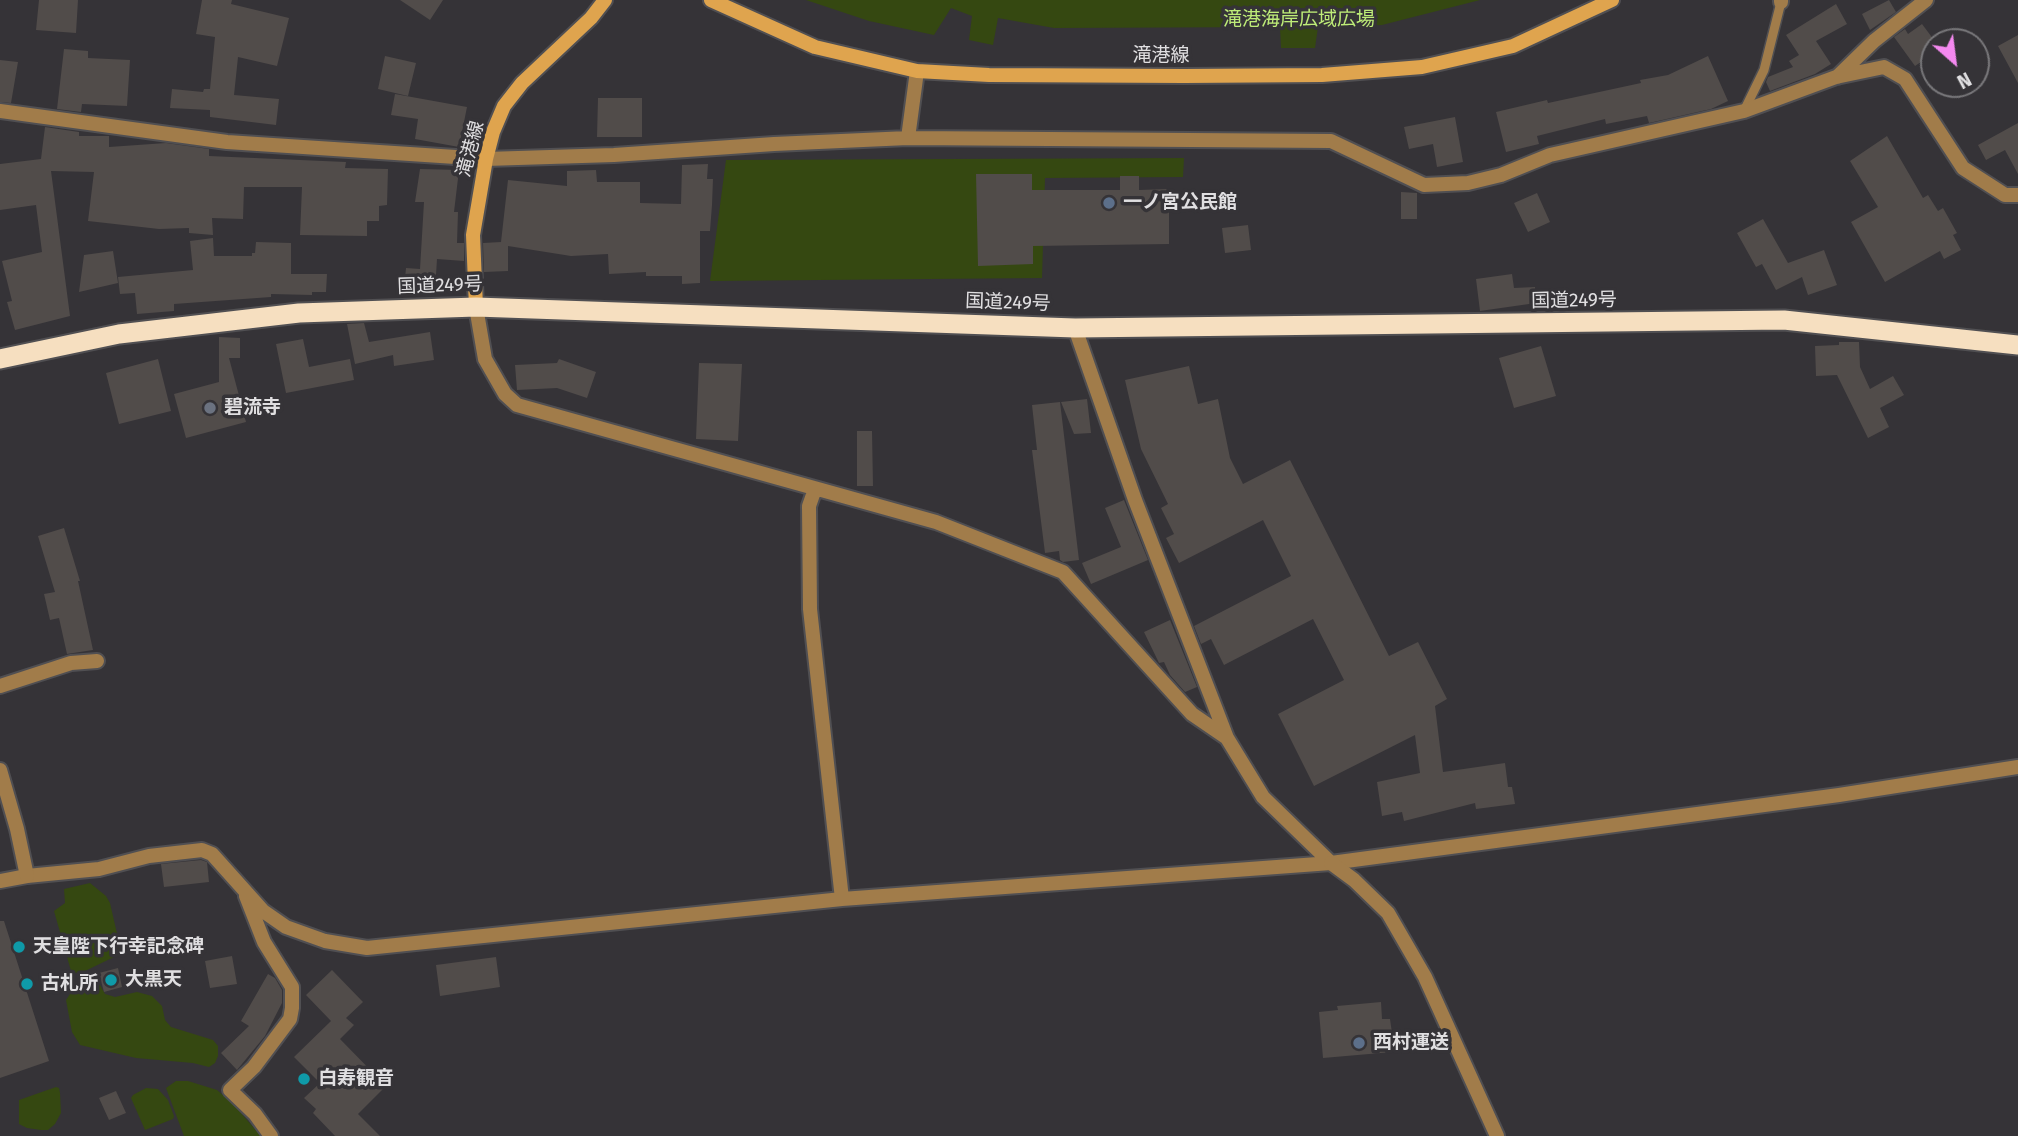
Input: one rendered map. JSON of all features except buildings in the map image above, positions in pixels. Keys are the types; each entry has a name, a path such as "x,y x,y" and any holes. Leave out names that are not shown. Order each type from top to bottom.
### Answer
{"highway":[{"name":"国道249号","path":"0,359 119,334 299,313 476,307 1075,328 1784,320 2018,345"}],"main road":[{"name":"滝港線","path":"476,307 473,235 493,132 504,106 522,83 591,18 605,0"},
{"name":"滝港線","path":"711,0 815,47 917,71 989,75 1322,75 1422,67 1513,46 1612,0"}],"street":[{"path":"1836,78 1874,41 1926,0"},
{"path":"0,111 227,142 486,159 614,155 908,138 1331,141 1424,185 1468,183 1501,175 1550,155 1744,111 1836,78 1884,67 1905,79 1963,168 2005,195 2018,195"},
{"path":"908,138 917,71"},
{"path":"476,307 485,359 505,394 517,405 936,522 1063,572 1192,714 1227,738"},
{"path":"1075,328 1135,499 1227,738 1264,797 1331,863 1354,880 1388,913 1425,976 1497,1136"},
{"path":"815,489 809,506 810,609 842,899"},
{"path":"0,686 71,663 97,661"},
{"path":"0,881 99,869 149,856 202,850 212,854 263,911 286,927 325,941 367,948 842,899 1331,863 1839,795 2018,767"},
{"path":"0,770 18,829 27,876"},
{"path":"243,890 264,942 292,988 290,1019 254,1066 230,1090 255,1114 271,1136"}],"lane":[{"path":"1744,111 1764,70 1781,1"}],"green space":[{"name":"滝港海岸広域広場","path":"806,0 1480,0 1382,25 1318,27 1315,48 1281,48 1280,27 1054,28 998,18 993,45 969,40 972,16 951,8 934,35 869,21"},
{"path":"1184,158 1183,177 1045,178 1042,278 710,281 726,160"},
{"path":"90,883 106,896 110,903 121,951 83,972 75,973 71,971 54,911 65,903 64,889"},
{"path":"91,984 100,985 105,994 115,997 137,992 152,996 162,1006 165,1020 171,1027 213,1040 218,1046 215,1063 209,1067 136,1058 80,1045 72,1032 66,1000 70,994"},
{"path":"176,1081 188,1081 217,1090 261,1136 184,1136 166,1088"},
{"path":"56,1087 60,1093 61,1113 55,1124 48,1130 41,1130 19,1124 19,1100"},
{"path":"146,1088 158,1089 168,1100 174,1116 173,1119 145,1130 131,1098"}],"place":[{"name":"一ノ宮公民館","path":"1109,203"},
{"name":"碧流寺","path":"210,408"},
{"name":"天皇陛下行幸記念碑","path":"19,947"},
{"name":"大黒天","path":"111,980"},
{"name":"古札所","path":"27,984"},
{"name":"西村運送","path":"1359,1043"},
{"name":"白寿観音","path":"304,1079"}]}
